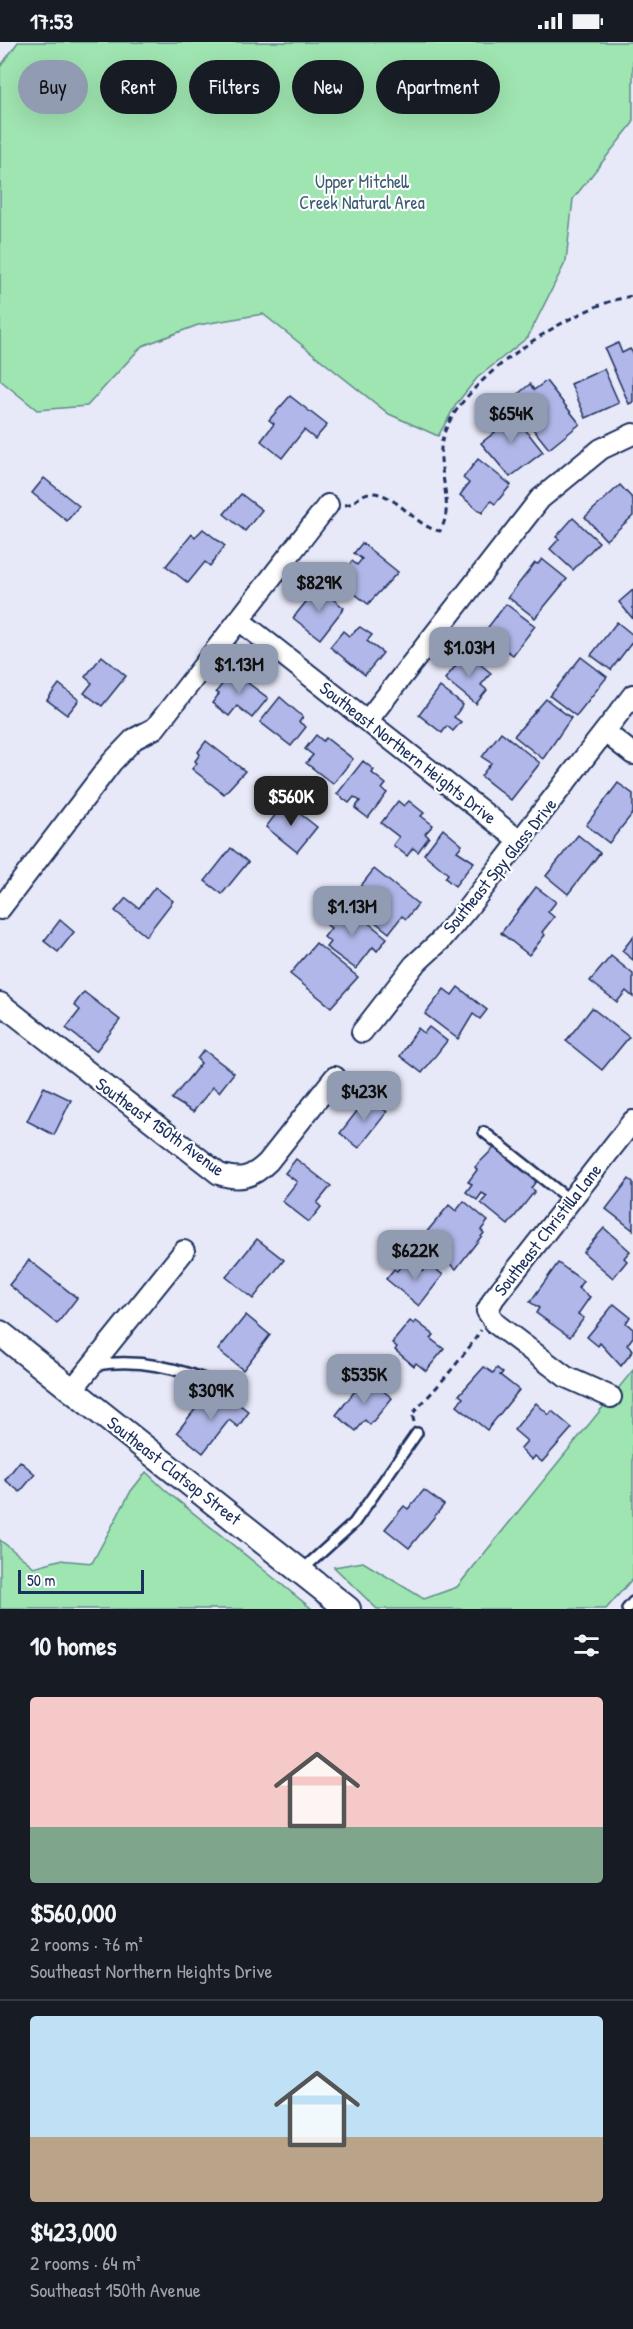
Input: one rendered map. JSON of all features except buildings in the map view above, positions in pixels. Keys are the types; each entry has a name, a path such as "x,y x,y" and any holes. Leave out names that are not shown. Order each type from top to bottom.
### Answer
{"street":[{"path":"367,721 540,499 601,449 633,434"},
{"path":"0,909 112,762 134,739 155,728 328,505"},
{"name":"Southeast Northern Heights Drive","path":"239,620 521,842"},
{"name":"Southeast Spy Glass Drive","path":"362,1032 414,965 453,926 521,842 633,695"},
{"path":"605,732 633,754"},
{"name":"Southeast 150th Avenue","path":"0,1003 219,1174 236,1179 258,1173 335,1077"},
{"name":"Southeast Christilla Lane","path":"488,1314 494,1298 633,1121"},
{"path":"72,1390 184,1251"},
{"path":"488,1314 566,1377 611,1397"},
{"name":"Southeast Clatsop Street","path":"0,1333 348,1609"}],"lane":[{"path":"484,1132 571,1201"},
{"path":"90,1366 113,1362 182,1369 219,1385"},
{"path":"301,1572 354,1523 417,1433"},
{"path":"627,1609 633,1602"}],"path":[{"path":"328,505 349,506 369,492 380,495 407,511 428,530 440,531 445,522 446,502 441,474 442,441 457,411 482,381 523,348 599,304 633,296"},
{"path":"417,1433 412,1414 459,1357 469,1349 488,1314"}],"green space":[{"name":"Upper Mitchell Creek Natural Area","path":"18,42 633,42 633,123 573,199 566,261 528,337 477,378 457,403 438,436 389,414 263,314 198,325 142,346 87,406 37,410 0,380 0,67"},
{"path":"633,1370 633,1578 606,1609 377,1609 334,1567 363,1562 424,1599 457,1587"},
{"path":"146,1472 312,1609 0,1609 0,1540 34,1567 59,1560 92,1563 131,1491"}]}
